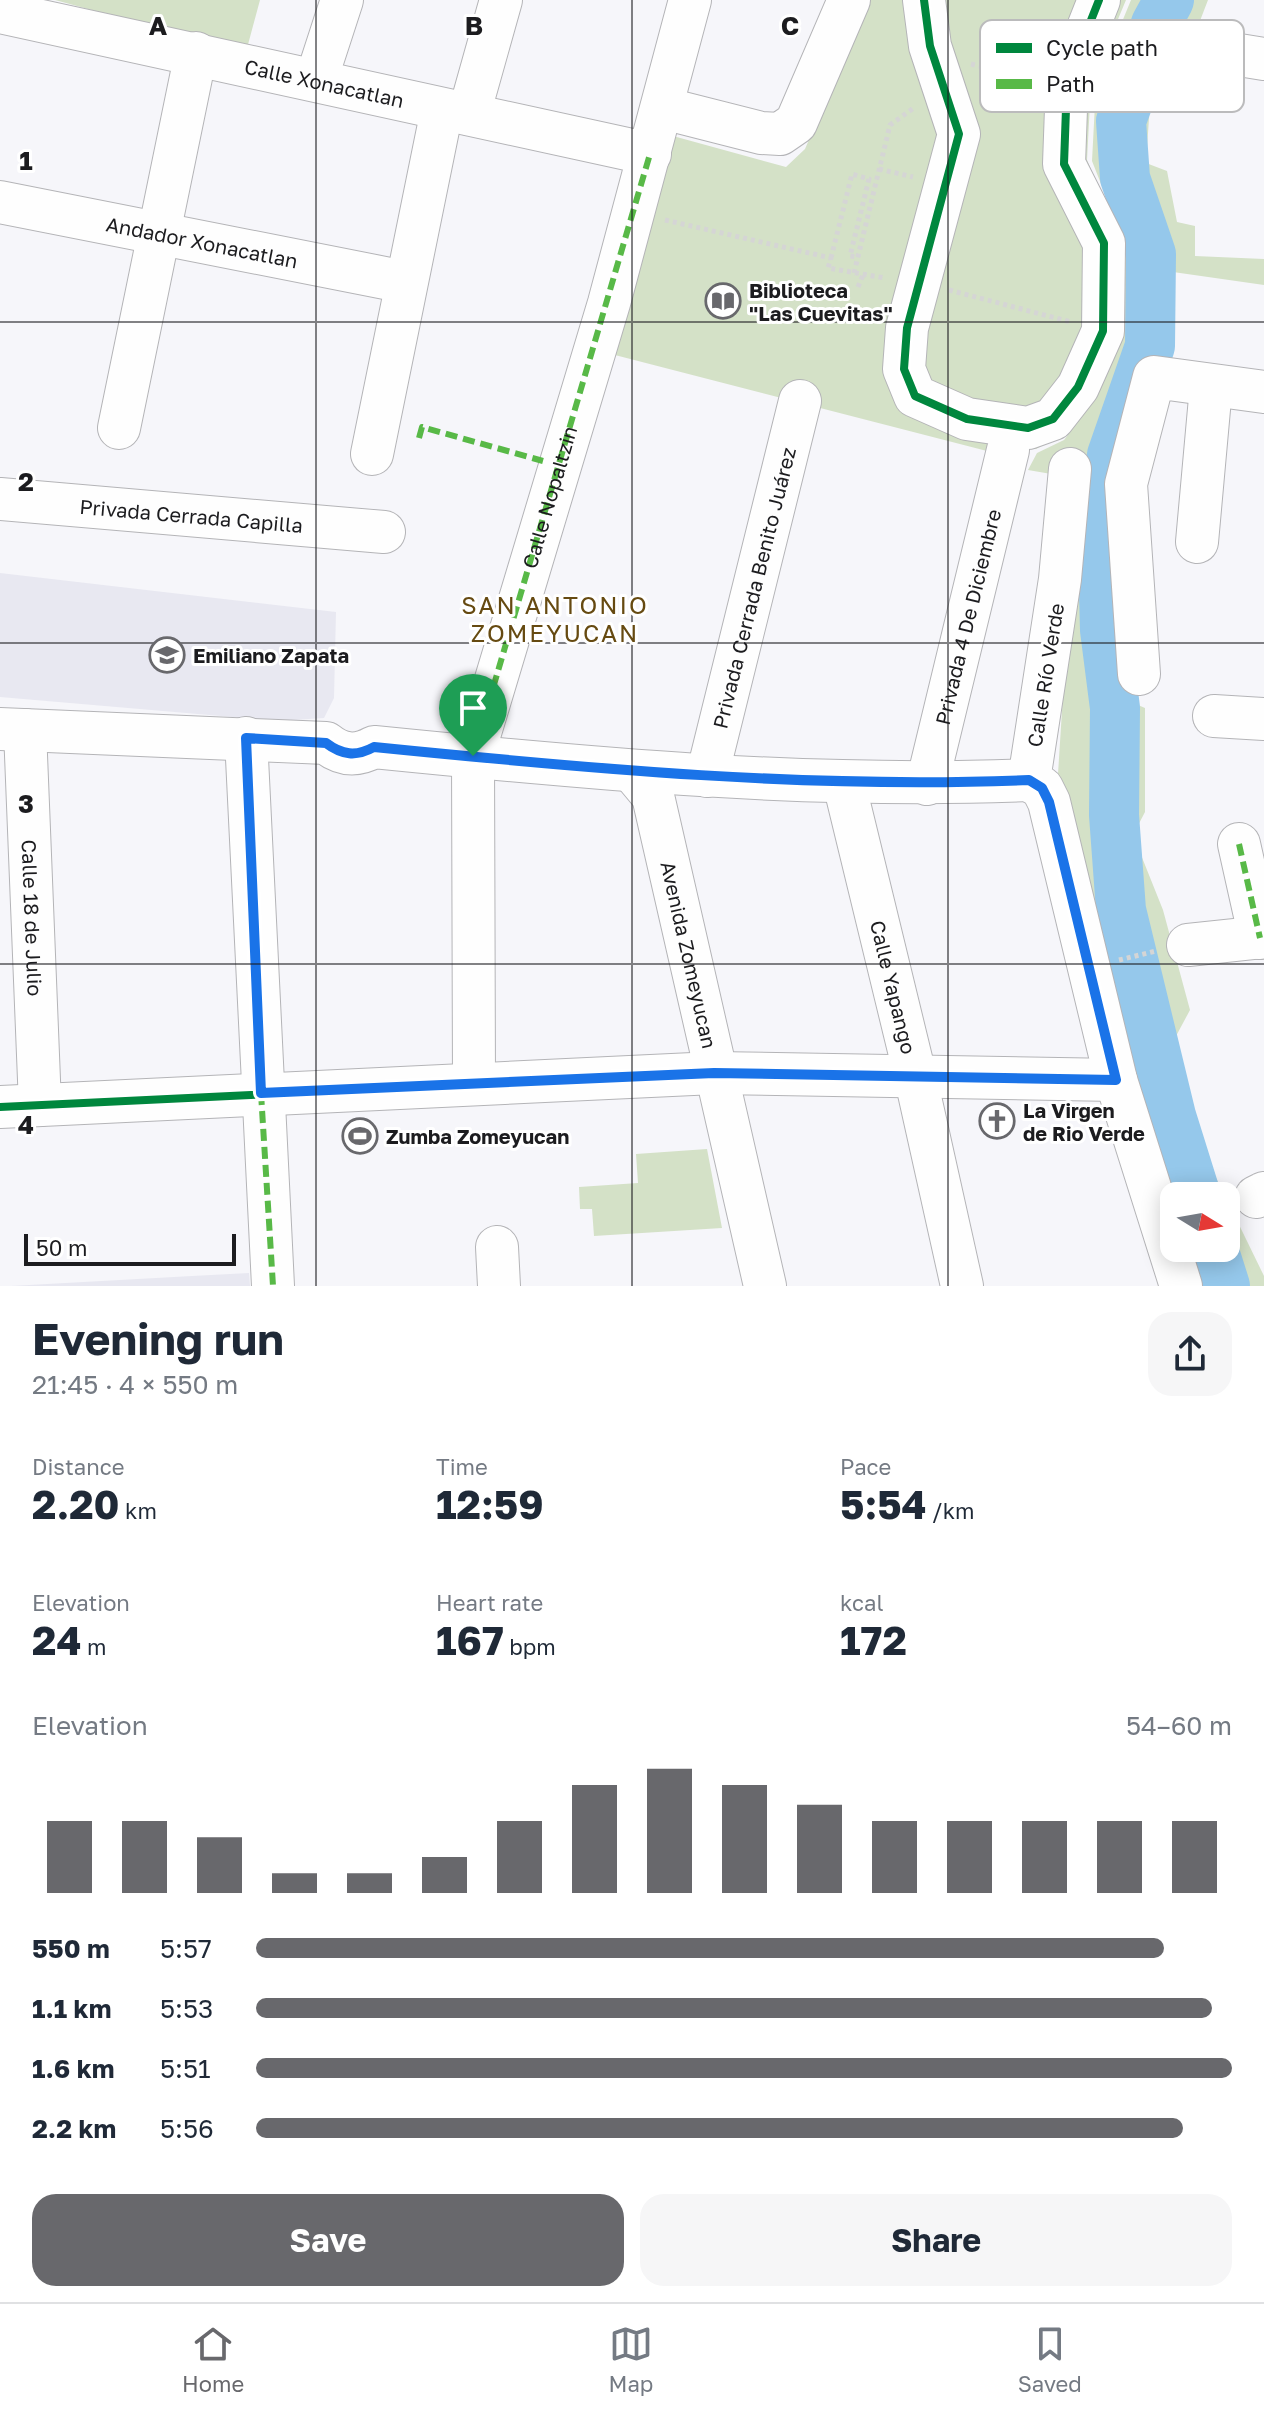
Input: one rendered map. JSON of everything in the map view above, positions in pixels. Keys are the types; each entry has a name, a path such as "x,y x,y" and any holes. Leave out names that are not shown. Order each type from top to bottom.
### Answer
{"street":[{"path":"316,80 342,0"},
{"path":"372,454 405,282 455,112 501,0"},
{"name":"Calle Nopaltzin","path":"474,1082 473,756 658,167 663,108 690,0"},
{"path":"663,108 761,133 780,134 796,123 849,0"},
{"path":"924,0 940,72 959,134 907,328 904,369 915,396 967,419 1028,428 1053,419 1078,387 1103,331 1104,243 1064,164 1066,112"},
{"path":"1092,20 1099,0"},
{"name":"Calle Xonacatlan","path":"0,12 455,112 658,167"},
{"path":"119,428 196,53"},
{"path":"1244,56 1264,59"},
{"name":"Andador Xonacatlan","path":"0,202 405,282"},
{"path":"1139,674 1126,484 1154,377 1264,392"},
{"path":"1197,542 1211,387"},
{"name":"Privada Cerrada Benito Juárez","path":"707,776 800,401"},
{"name":"Privada 4 De Diciembre","path":"927,784 1008,450"},
{"name":"Calle Río Verde","path":"1029,780 1060,579 1070,469"},
{"name":"Privada Cerrada Capilla","path":"0,499 384,532"},
{"path":"1214,716 1264,719"},
{"path":"13,730 326,743 336,751 351,754 374,747 633,772 844,783 1029,780 1042,788 1049,802 1116,1080 1181,1286"},
{"name":"Calle 18 de Julio","path":"13,730 20,1106"},
{"path":"246,738 261,1093 273,1286"},
{"name":"Avenida Zomeyucan","path":"633,772 653,796 765,1286"},
{"name":"Calle Yapango","path":"844,783 915,1075 962,1286"},
{"path":"1175,947 1262,938 1239,844"},
{"path":"20,1106 474,1082 714,1073 1116,1080"}],"path":[{"path":"858,257 850,256 869,179 852,174 828,268 854,273 858,257 883,152 890,125 940,72 949,58 980,66"},
{"path":"660,219 831,258"},
{"path":"858,287 863,275"},
{"path":"920,285 1103,331"},
{"path":"1113,961 1175,947"}],"shaded area":[{"name":"Emiliano Zapata","path":"0,573 336,612 334,698 324,718 278,721 0,697"},
{"path":"249,1273 250,1286 11,1286 192,1276"}],"green space":[{"path":"55,0 260,0 246,52"},
{"path":"869,0 1126,0 1118,20 980,20 980,112 1090,112 1087,160 1111,217 1061,436 1036,449 987,451 611,354 673,136 786,167 805,149"},
{"path":"1131,0 1208,0 1200,20 1123,20"},
{"path":"1095,112 1149,112 1146,163 1167,171 1177,222 1195,226 1195,256 1264,259 1264,285 1173,272 1170,290 1141,305 1134,369 1103,452 1092,510 1091,570 1103,690 1145,708 1145,812 1133,835 1163,910 1190,1010 1168,1051 1184,1114 1218,1182 1168,1182 1125,1072 1058,774 1072,553 1057,475 1028,470 1037,453 1064,440 1090,405 1114,217 1092,161"},
{"path":"707,1149 722,1228 594,1236 592,1209 580,1209 579,1187 638,1183 636,1154"},
{"path":"1240,1227 1264,1276 1264,1286 1191,1286 1184,1262 1240,1262"}],"waterway":[{"path":"1158,20 1169,0"},
{"path":"1124,112 1121,121 1125,178 1151,254 1150,346 1112,455 1102,515 1105,630 1115,708 1114,815 1121,910 1171,1116 1192,1182"},
{"path":"1217,1262 1225,1286"}],"marked path":[{"path":"473,756 650,154"},
{"path":"419,438 422,427 543,461"},
{"path":"1239,844 1260,938"},
{"path":"261,1093 273,1286"}],"cycle path":[{"path":"924,0 930,46 959,134 907,328 904,369 915,396 967,419 1028,428 1053,419 1078,387 1103,331 1104,243 1064,164 1066,112"},
{"path":"1091,20 1099,0"},
{"path":"0,1107 714,1073 1116,1080"}],"place":[{"name":"Biblioteca \"Las Cuevitas\"","path":"723,301"},
{"name":"Emiliano Zapata","path":"167,655"},
{"name":"La Virgen de Rio Verde","path":"997,1121"},
{"name":"Zumba Zomeyucan","path":"360,1136"}],"district":[{"name":"SAN ANTONIO ZOMEYUCAN","path":"555,618"}],"route":[{"path":"246,738 326,743 336,751 351,754 364,753 374,747 473,756 633,772 844,783 1029,780 1042,788 1049,802 1116,1080 714,1073 261,1093 246,738"}]}
